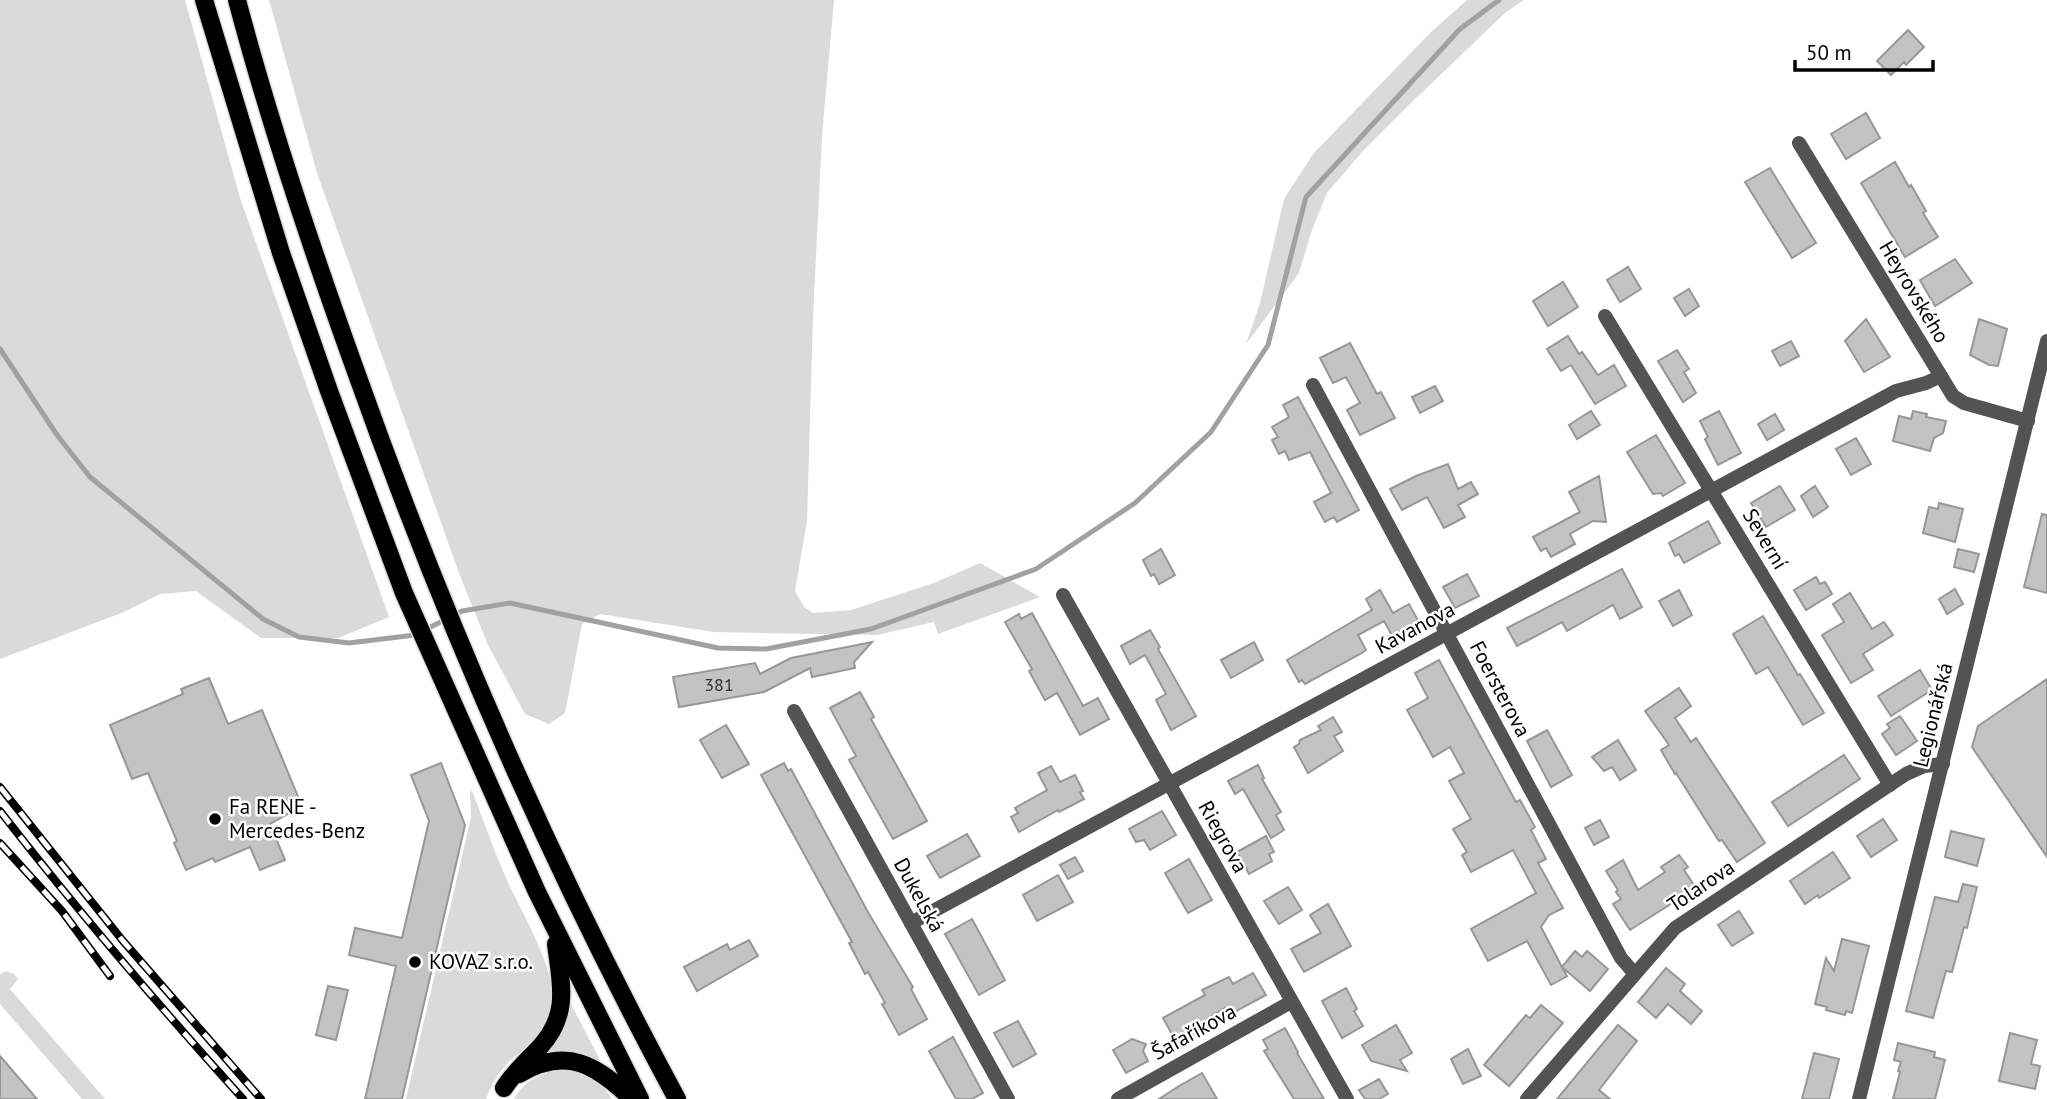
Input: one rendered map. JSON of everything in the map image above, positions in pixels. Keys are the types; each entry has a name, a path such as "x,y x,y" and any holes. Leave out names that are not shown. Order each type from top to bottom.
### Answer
{"main road":[{"path":"204,0 281,253 404,593 553,927 640,1099"},
{"path":"237,0 314,253 433,581 464,656 587,926 677,1099"},
{"path":"501,1093 515,1071 550,1035 559,1014 562,995 553,927"},
{"path":"501,1093 518,1075 539,1064 572,1061 583,1063 605,1075 632,1099"}],"street":[{"name":"Heyrovského","path":"1799,143 1954,396 1960,401 2028,421"},
{"name":"Severní","path":"1605,316 1890,785"},
{"name":"Legionářská","path":"1859,1099 2047,341"},
{"name":"Kavanova","path":"911,923 1896,391 1941,376"},
{"name":"Foersterova","path":"1312,385 1621,958 1634,973"},
{"name":"Riegrova","path":"1063,595 1347,1099"},
{"name":"Dukelská","path":"794,712 1008,1099"},
{"name":"Tolarova","path":"1527,1099 1675,928 1890,785 1924,766 1943,764"},
{"name":"Šafaříkova","path":"1118,1099 1292,1002"}],"shaded area":[{"path":"0,0 185,0 240,198 389,617 338,638 261,638 196,591 160,594 124,612 0,659"},
{"path":"269,0 834,0 822,136 807,521 795,591 804,607 813,613 851,610 934,583 980,563 1040,597 938,634 934,622 877,635 714,632 600,614 582,624 565,713 549,724 525,714 488,645 460,576 317,173"},
{"path":"1467,0 1524,0 1505,13 1411,103 1362,152 1327,193 1299,273 1246,344 1260,303 1284,199 1313,154 1430,33"},
{"path":"472,791 505,876 546,966 554,1002 551,1016 538,1038 501,1071 486,1099 406,1099 471,817"},
{"path":"6,971 18,979 10,989 105,1099 82,1099 0,1004 0,974"},
{"path":"570,1002 599,1062 574,1055 546,1053 561,1030"},
{"path":"564,1069 591,1079 612,1099 514,1099 524,1086 535,1078"}],"building":[{"path":"1908,30 1924,47 1891,75 1877,61"},
{"path":"1866,113 1880,138 1846,159 1831,134"},
{"path":"1895,162 1926,211 1923,213 1938,237 1905,257 1861,183"},
{"path":"1770,168 1816,243 1792,258 1745,182"},
{"path":"1955,259 1972,283 1935,306 1920,280"},
{"path":"1628,267 1641,289 1620,302 1607,280"},
{"path":"1563,282 1578,307 1548,326 1533,301"},
{"path":"1689,289 1699,306 1685,316 1674,298"},
{"path":"1866,319 1890,357 1864,372 1845,341"},
{"path":"1979,319 2007,329 1998,366 1989,365 1970,355"},
{"path":"1568,336 1579,354 1582,352 1598,375 1614,365 1626,386 1595,404 1571,365 1561,371 1547,349"},
{"path":"1791,341 1799,356 1780,366 1772,351"},
{"path":"1350,343 1377,394 1381,392 1395,418 1360,435 1347,410 1360,403 1346,377 1333,383 1320,358"},
{"path":"1677,350 1689,369 1684,372 1696,393 1683,402 1658,361"},
{"path":"1435,386 1443,401 1420,413 1412,397"},
{"path":"1298,397 1359,510 1337,522 1334,517 1325,522 1314,502 1331,493 1310,452 1289,460 1285,451 1279,454 1272,440 1278,437 1272,427 1289,417 1283,405"},
{"path":"1591,411 1600,425 1577,439 1569,425"},
{"path":"1719,411 1741,453 1718,465 1705,439 1708,437 1700,421"},
{"path":"1913,411 1946,421 1943,433 1934,438 1930,451 1893,441 1899,416 1911,419"},
{"path":"1775,414 1784,430 1767,440 1758,424"},
{"path":"1656,435 1685,483 1663,496 1661,493 1653,494 1627,452"},
{"path":"1856,438 1871,464 1851,475 1836,449"},
{"path":"1448,464 1458,489 1471,482 1478,494 1458,505 1465,517 1444,528 1427,497 1402,510 1390,489"},
{"path":"1599,476 1606,522 1593,521 1570,534 1575,544 1551,557 1546,548 1541,551 1533,537 1580,512 1569,492"},
{"path":"1780,486 1795,510 1766,527 1751,503"},
{"path":"1815,486 1828,507 1813,517 1801,496"},
{"path":"1939,503 1963,509 1955,542 1923,533 1929,507 1938,509"},
{"path":"2042,514 2047,515 2047,593 2024,587"},
{"path":"1708,521 1720,543 1684,563 1679,554 1675,556 1669,543"},
{"path":"1161,549 1175,575 1159,584 1154,574 1151,576 1143,560"},
{"path":"1958,549 1979,554 1974,572 1954,567"},
{"path":"1622,569 1642,607 1620,619 1613,605 1567,631 1562,622 1517,646 1507,628"},
{"path":"1467,574 1479,596 1455,608 1443,587"},
{"path":"1816,577 1820,584 1825,582 1832,594 1806,610 1794,590"},
{"path":"1955,589 1963,604 1947,614 1939,599"},
{"path":"1380,590 1393,613 1409,604 1421,626 1395,641 1384,621 1358,635 1366,650 1362,653 1305,684 1302,680 1299,682 1287,660 1372,610 1366,599"},
{"path":"1679,590 1692,615 1673,626 1659,601"},
{"path":"1850,593 1872,629 1884,622 1893,635 1863,654 1873,670 1851,683 1822,635 1844,622 1833,604"},
{"path":"1032,613 1083,706 1098,698 1109,719 1080,735 1057,693 1045,700 1029,671 1032,669 1005,622 1019,614 1021,619"},
{"path":"1763,616 1824,713 1803,725 1768,667 1756,674 1733,634"},
{"path":"1150,630 1196,716 1171,730 1156,700 1166,694 1145,655 1130,664 1121,646"},
{"path":"872,642 854,662 855,668 812,677 810,668 764,692 679,707 673,677 755,663 760,674 791,658"},
{"path":"1254,642 1263,660 1231,678 1221,660"},
{"path":"1439,660 1516,802 1520,800 1535,827 1531,830 1546,859 1538,863 1563,908 1549,915 1541,927 1567,976 1551,985 1527,941 1488,961 1471,929 1536,893 1513,850 1471,872 1462,855 1467,852 1453,829 1471,819 1449,781 1464,773 1450,747 1433,757 1407,710 1428,698 1415,673"},
{"path":"1920,670 1932,690 1891,716 1878,696"},
{"path":"209,678 228,724 262,710 302,806 270,824 285,860 260,870 250,847 215,862 213,858 186,870 174,843 177,841 148,773 132,779 110,725 183,694 181,689"},
{"path":"2047,679 2047,857 1972,747 1978,726"},
{"path":"1679,688 1691,706 1675,718 1691,742 1696,738 1765,843 1737,862 1722,840 1719,841 1675,774 1661,750 1669,745 1645,711"},
{"path":"860,692 874,717 871,719 927,821 893,839 849,760 856,756 830,708"},
{"path":"1900,716 1917,741 1896,755 1882,734 1890,728 1887,724"},
{"path":"1333,717 1342,732 1334,736 1343,751 1308,773 1294,747 1300,740 1321,730 1318,726"},
{"path":"726,725 749,764 722,778 700,740"},
{"path":"1547,730 1572,775 1551,787 1527,741"},
{"path":"1618,740 1636,770 1620,780 1612,767 1604,771 1592,757"},
{"path":"1844,755 1860,779 1788,826 1772,802"},
{"name":"KOVAZ s.r.o.","path":"441,763 465,825 402,1099 365,1099 396,966 349,955 355,928 402,938 429,821 411,775"},
{"path":"784,763 788,771 791,769 869,914 913,987 911,989 927,1019 899,1035 882,1004 885,1003 868,972 865,974 849,943 852,942 761,775"},
{"path":"1258,765 1264,778 1262,779 1281,812 1276,815 1284,830 1271,838 1243,789 1235,794 1228,781"},
{"path":"1051,766 1060,782 1075,775 1084,799 1019,832 1011,817 1018,813 1015,808 1047,790 1038,773"},
{"path":"1162,811 1176,835 1150,850 1144,840 1136,842 1129,829"},
{"path":"1883,819 1897,840 1871,857 1857,836"},
{"path":"1600,820 1609,837 1594,845 1585,828"},
{"path":"1951,831 1984,839 1977,866 1945,857"},
{"path":"967,834 980,856 940,878 927,856"},
{"path":"1266,836 1274,852 1269,854 1272,861 1249,874 1237,852"},
{"path":"1833,852 1850,878 1805,904 1790,881"},
{"path":"1679,855 1688,867 1684,870 1696,888 1630,930 1613,904 1621,899 1606,871 1623,860 1638,890 1665,872 1661,867"},
{"path":"1075,857 1083,871 1068,879 1060,865"},
{"path":"1189,859 1212,900 1188,913 1165,873"},
{"path":"1058,875 1073,902 1037,921 1023,895"},
{"path":"1963,884 1977,887 1967,928 1964,927 1952,972 1946,971 1933,1018 1906,1011 1935,897 1958,902"},
{"path":"1288,887 1302,910 1279,924 1264,901"},
{"path":"1328,904 1351,946 1304,972 1291,949 1321,933 1310,915"},
{"path":"1739,911 1753,933 1732,946 1718,925"},
{"path":"972,919 1005,980 979,995 945,934"},
{"path":"1842,939 1869,946 1852,1013 1846,1011 1845,1015 1815,1004 1826,958 1834,971"},
{"path":"749,940 758,956 697,991 684,967 727,944 730,950"},
{"path":"1575,951 1582,957 1587,951 1608,969 1590,991 1562,967"},
{"path":"1666,968 1685,984 1680,991 1702,1011 1691,1024 1668,1004 1656,1018 1638,1002"},
{"path":"1253,973 1266,995 1229,1015 1225,1008 1199,1024 1202,1030 1178,1045 1163,1018 1205,995 1202,990 1229,977 1233,984"},
{"path":"328,986 348,990 336,1040 316,1035"},
{"path":"1346,988 1363,1026 1342,1038 1322,1001"},
{"path":"1541,1005 1563,1023 1509,1086 1484,1065 1526,1015 1530,1018"},
{"path":"1018,1021 1036,1054 1013,1067 994,1033"},
{"path":"1396,1025 1412,1053 1400,1060 1407,1071 1371,1061 1362,1045"},
{"path":"1618,1025 1637,1041 1599,1090 1610,1099 1557,1099"},
{"path":"1285,1028 1324,1099 1294,1099 1264,1051 1268,1049 1263,1040"},
{"path":"2010,1033 2037,1040 2031,1064 2040,1066 2035,1089 1999,1081"},
{"path":"953,1037 983,1093 972,1099 956,1099 929,1051"},
{"path":"1132,1039 1146,1044 1143,1051 1148,1061 1126,1073 1113,1050"},
{"path":"1898,1043 1935,1052 1934,1057 1945,1060 1935,1099 1893,1099 1901,1062 1894,1060"},
{"path":"1468,1049 1481,1076 1463,1084 1451,1059"},
{"path":"1814,1053 1839,1059 1829,1099 1802,1099"},
{"path":"0,1056 37,1099 0,1099"},
{"path":"1202,1073 1217,1099 1159,1099 1179,1086"},
{"path":"1379,1079 1388,1094 1379,1099 1365,1099 1359,1090"}],"waterway":[{"path":"0,349 57,435 90,477 263,619 299,637 349,643 415,635 462,611 510,603 718,648 766,649 871,629 1036,569 1135,503 1211,432 1268,345 1306,197 1460,29 1499,0"}],"railway":[{"path":"0,787 123,941 261,1099"},
{"path":"0,811 119,957 243,1099"},
{"path":"0,843 62,911 110,976"}],"place":[{"name":"Fa RENE - Mercedes-Benz","path":"215,819"},
{"name":"KOVAZ s.r.o.","path":"415,962"}]}
